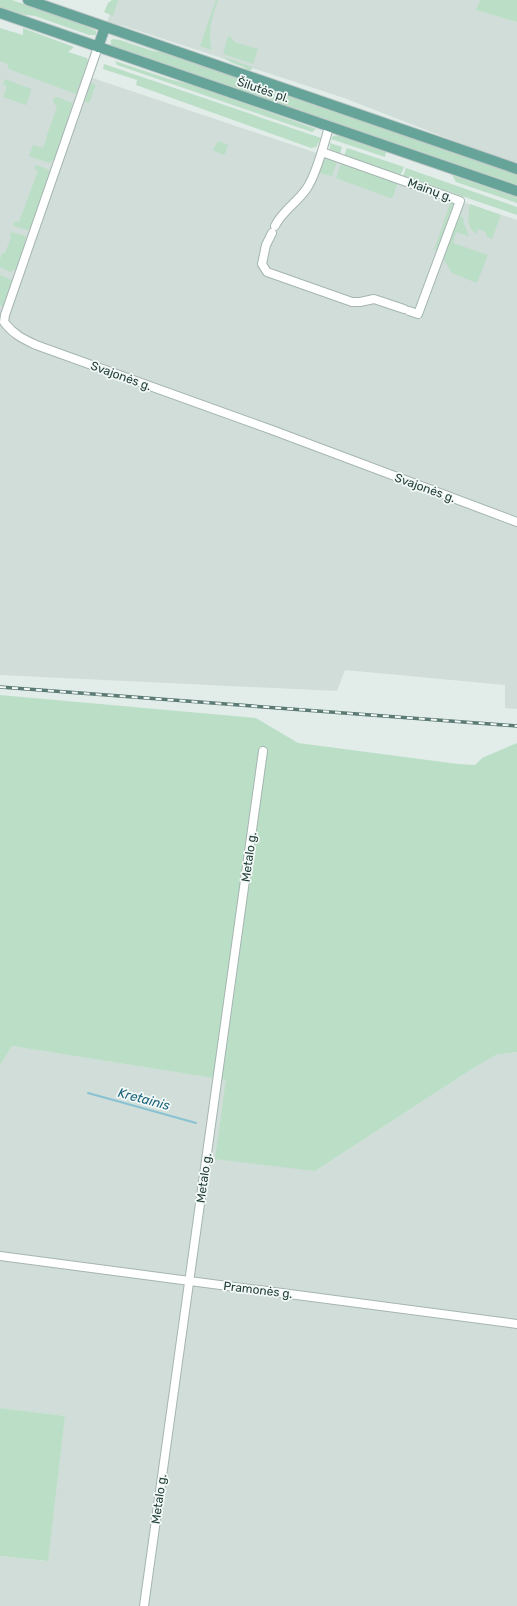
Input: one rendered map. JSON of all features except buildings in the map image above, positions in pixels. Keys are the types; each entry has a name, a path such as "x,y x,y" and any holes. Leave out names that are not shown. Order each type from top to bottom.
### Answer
{"main road":[{"name":"Šilutės pl.","path":"28,0 45,3 105,27 517,169"},
{"name":"Šilutės pl.","path":"0,13 517,191"},
{"path":"98,47 105,27"}],"street":[{"name":"Svajonės g.","path":"98,47 5,315 4,322 8,327 18,336 36,345 272,430 517,522"},
{"name":"Mainų g.","path":"322,152 460,201 418,314 374,299 352,302 267,272 262,264 266,245 273,229 280,218 308,188 330,127"},
{"name":"Metalo g.","path":"144,1606 264,750"},
{"name":"Pramonės g.","path":"0,1256 517,1324"}],"shaded area":[{"path":"115,0 480,0 477,10 517,22 517,163 480,151 344,98 124,26 107,22"},
{"path":"0,47 517,220 517,709 505,708 505,685 345,670 337,691 0,675"},
{"path":"12,1046 227,1080 315,1171 472,1069 496,1055 517,1052 517,1606 0,1606 0,1556 47,1561 65,1416 0,1408 0,1065"}],"green space":[{"path":"0,0 12,0 84,25 96,31 96,35 89,35 35,16 19,14 0,7"},
{"path":"112,0 118,0 113,16 104,12 108,3"},
{"path":"216,0 218,0 210,31 212,50 200,46"},
{"path":"480,0 517,0 517,22 476,10"},
{"path":"0,28 23,35 23,28 74,47 68,52 87,58 88,61 76,94 8,68 8,64 0,61"},
{"path":"228,36 231,37 234,42 258,49 253,64 223,54"},
{"path":"113,39 153,51 167,53 517,174 517,185 118,48 111,45 111,40"},
{"path":"224,57 252,67 252,69 249,71 229,62"},
{"path":"115,61 169,79 197,86 316,129 312,132 291,125 117,65"},
{"path":"104,64 321,138 316,147 311,148 136,85 137,80 103,69"},
{"path":"5,79 31,89 26,105 3,97 7,86 3,85"},
{"path":"90,83 96,85 89,103 84,101"},
{"path":"57,97 72,103 72,105 55,159 49,163 29,156 33,145 43,148 57,108 53,101 54,98"},
{"path":"339,135 386,152 385,157 331,139 333,136"},
{"path":"218,141 228,145 225,154 223,155 213,150"},
{"path":"330,143 342,147 340,154 330,150"},
{"path":"347,148 404,167 400,176 344,156"},
{"path":"327,158 337,161 332,176 320,173 324,160"},
{"path":"341,163 398,182 393,197 390,198 336,178"},
{"path":"37,165 49,170 50,173 31,228 28,230 14,226 13,224 16,221 19,222 38,171 34,167"},
{"path":"406,168 517,207 517,215 403,176"},
{"path":"452,175 517,197 517,203 456,182"},
{"path":"451,201 453,205 439,246 436,250 434,250"},
{"path":"470,204 501,215 492,239 486,236 486,232 478,229 476,234 471,228 468,217"},
{"path":"458,215 463,218 469,236 456,232 453,243 488,255 477,283 452,273 443,258"},
{"path":"11,232 25,236 27,240 19,267 10,272 0,267 0,260 2,253 5,253 11,238"},
{"path":"0,275 12,280 13,283 3,306 0,305"},
{"path":"0,695 256,718 298,743 458,764 475,765 482,758 517,743 517,1052 496,1055 472,1069 315,1171 215,1159 226,1080 12,1046 0,1065"},
{"path":"0,1408 65,1416 48,1561 0,1556"}],"waterway":[{"name":"Kretainis","path":"88,1093 196,1123"}],"railway":[{"path":"0,687 517,726"}]}
